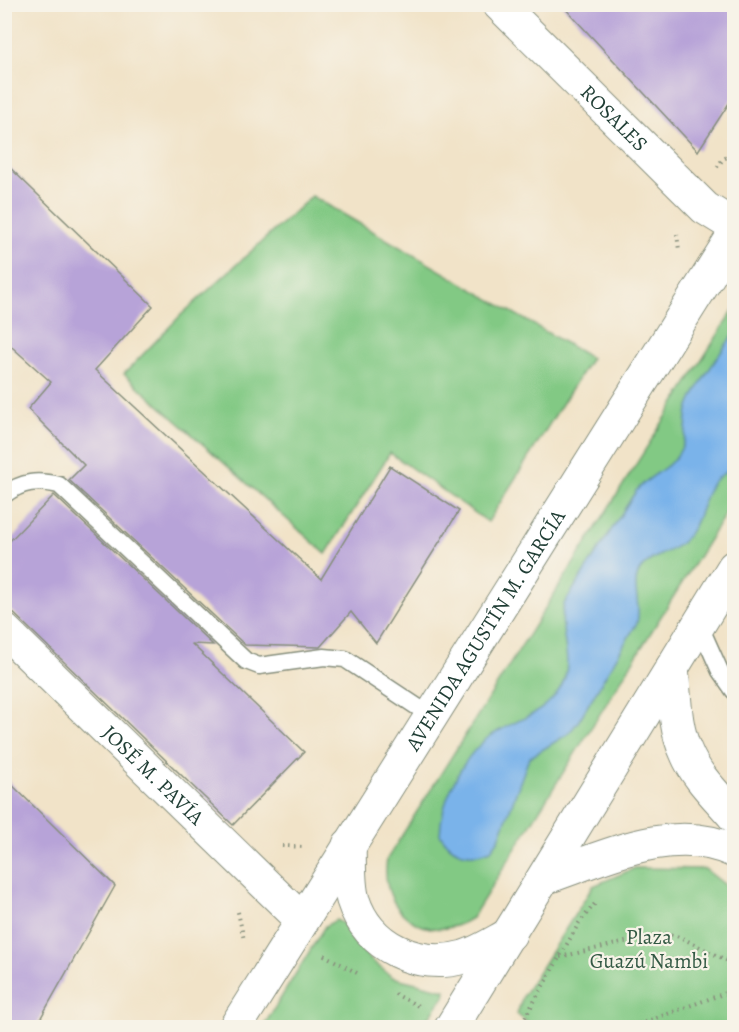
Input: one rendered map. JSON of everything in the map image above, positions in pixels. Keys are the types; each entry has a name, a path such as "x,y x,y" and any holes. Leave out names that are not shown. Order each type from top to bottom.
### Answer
{"main road":[{"name":"ROSALES","path":"499,4 705,208 735,226"},
{"name":"AVENIDA AGUSTÍN M. GARCÍA","path":"235,1028 735,235"},
{"path":"451,1028 735,567"},
{"name":"JOSÉ M. PAVÍA","path":"4,630 302,921"},
{"path":"672,668 678,726 685,752 700,777 735,816"},
{"path":"544,878 655,843 694,840 721,844 735,851"},
{"path":"349,845 353,900 367,929 387,947 406,956 434,962 465,956 510,934"}],"lane":[{"path":"4,495 17,486 38,481 59,485 246,661 259,666 324,657 345,659 431,716"},
{"path":"699,624 720,671 735,691"}],"path":[{"path":"520,1027 579,923 603,892"},
{"path":"560,957 664,933 680,937 735,964"},
{"path":"628,1028 735,990"}],"green space":[{"path":"312,196 591,358 488,522 390,453 326,554 124,374 181,315"},
{"path":"734,309 734,500 472,918 455,926 438,929 423,926 409,919 398,908 390,894 386,877 387,859"},
{"name":"Plaza Guazú Nambi","path":"635,868 705,869 734,892 734,1027 532,1027 517,1014 523,996 593,886"},
{"path":"336,920 344,924 354,942 371,960 392,977 445,990 445,995 422,1027 263,1027 325,926"}],"water":[{"path":"734,334 734,463 711,485 688,536 677,546 649,561 640,570 636,582 637,623 578,722 568,734 529,758 499,839 491,850 483,853 468,854 456,850 440,834 448,796 460,771 485,740 546,705 562,685 567,665 562,614 564,604 636,491 678,455 684,442 691,401 708,371"}],"building":[{"path":"561,4 735,4 735,94 698,151"},
{"path":"4,162 153,306 95,370 321,579 390,466 459,511 376,643 351,612 320,647 245,645 69,480 84,465 28,409 51,382 4,340"},
{"path":"54,495 213,645 192,644 304,752 233,825 4,604 4,547"},
{"path":"4,777 115,886 35,1028 17,1028 4,1015"}]}
